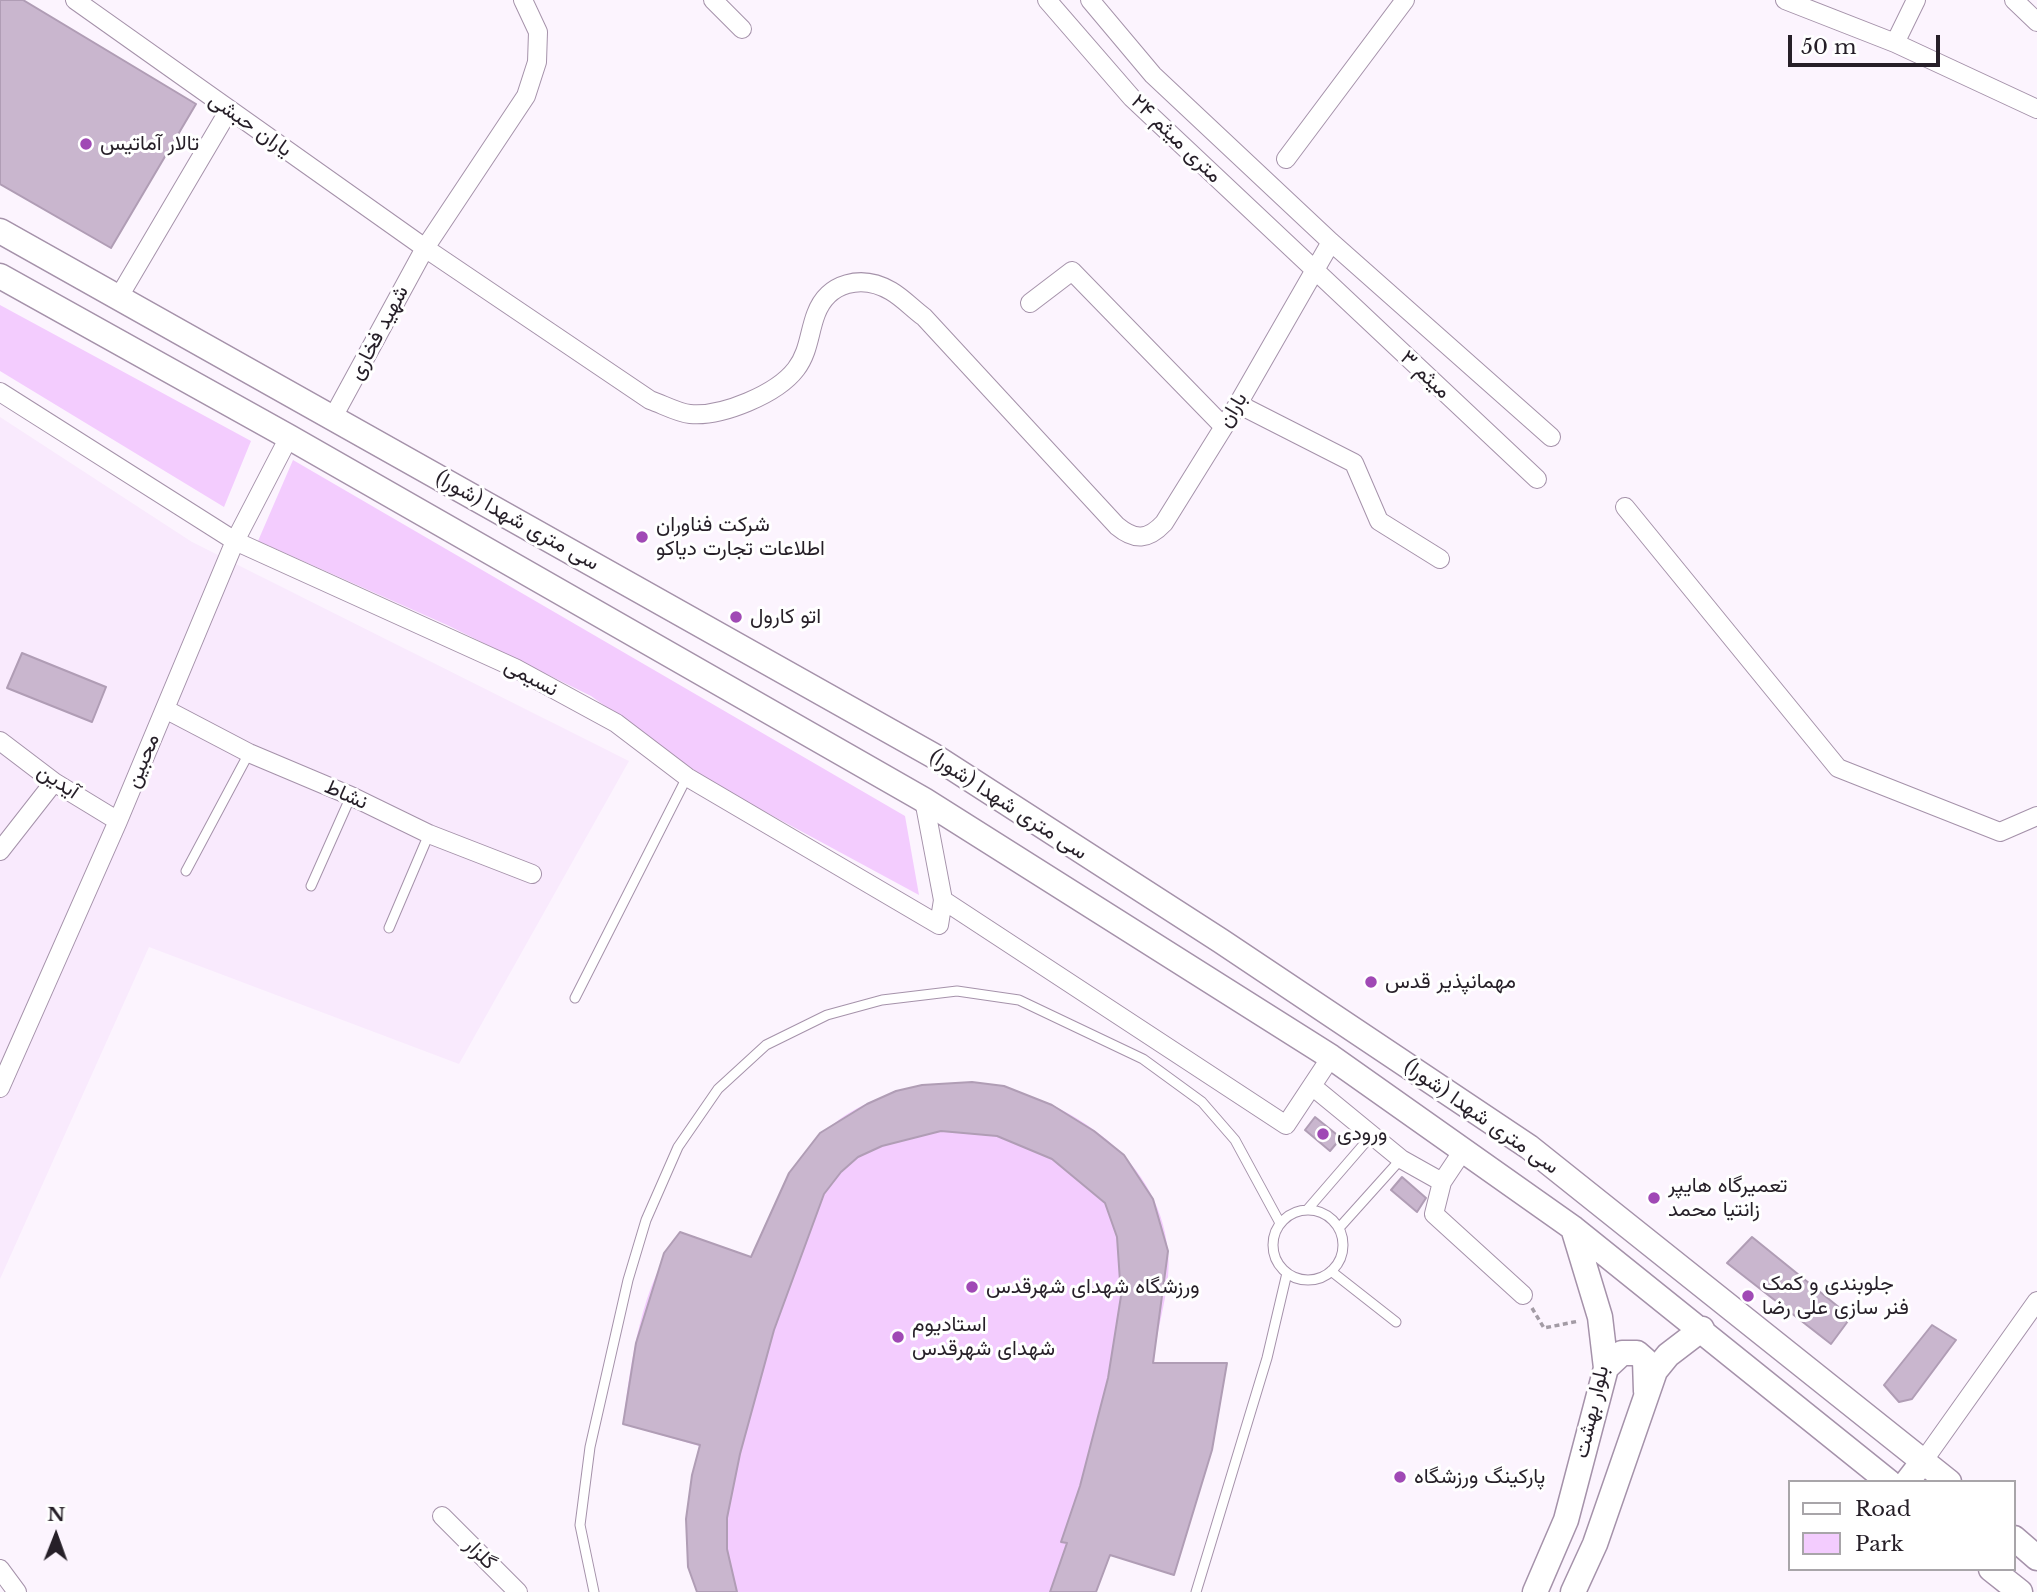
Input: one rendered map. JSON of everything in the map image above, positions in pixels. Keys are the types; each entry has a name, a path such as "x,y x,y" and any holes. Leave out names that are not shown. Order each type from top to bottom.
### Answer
{"main road":[{"name":"سی متری شهدا (شورا)","path":"0,230 120,295 332,419 934,756 1221,941 1529,1147 1947,1480"},
{"name":"سی متری شهدا (شورا)","path":"0,276 289,437 923,800 1331,1058 1573,1228 1887,1480"},
{"path":"923,800 934,756"},
{"name":"بلوار بهشت","path":"1535,1592 1566,1520 1606,1368 1600,1317 1573,1228"},
{"name":"بلوار بهشت","path":"1573,1592 1595,1544 1655,1371 1668,1355 1702,1329"},
{"path":"1606,1368 1622,1353 1637,1353 1645,1360 1646,1392"},
{"path":"1909,1480 1924,1460"},
{"path":"2016,1540 2036,1556"},
{"path":"1990,1571 2003,1592"},
{"path":"1992,1571 2020,1592"}],"street":[{"name":"یاران حبشی","path":"75,0 425,248 650,400 690,414 753,400 779,385 796,370 806,352 816,314 825,296 841,284 860,282 889,290 924,317 1117,526 1140,538"},
{"name":"شهید فخاری","path":"332,419 425,248 526,96 537,62 538,32 523,0"},
{"path":"713,0 742,29"},
{"name":"۲۴ متری میثم","path":"1047,0 1132,98 1314,270"},
{"name":"۲۴ متری میثم","path":"1090,0 1153,75 1331,242"},
{"path":"1286,159 1405,0"},
{"path":"1786,0 1895,43 2037,109"},
{"path":"1895,43 1916,0"},
{"path":"2014,0 2037,22"},
{"path":"1132,98 1153,75"},
{"path":"120,295 229,110"},
{"name":"باران","path":"1140,538 1152,536 1164,523 1238,404 1331,242"},
{"name":"میثم ۳","path":"1331,242 1551,437"},
{"name":"میثم ۳","path":"1314,270 1537,479"},
{"path":"1030,303 1072,271 1223,426"},
{"name":"نسیمی","path":"0,392 235,541 515,668 616,723 687,777 939,925 943,900"},
{"path":"1238,404 1354,463 1379,521 1440,559"},
{"name":"محبین","path":"0,1088 118,821 235,541 289,437"},
{"path":"1625,507 1838,768 2000,832 2037,816"},
{"name":"نشاط","path":"164,709 249,754 351,796 429,834 531,874"},
{"name":"آیدین","path":"0,741 54,782 118,821"},
{"path":"0,851 54,782"},
{"path":"923,800 943,900 1286,1125 1331,1058"},
{"path":"1312,1086 1401,1159 1442,1182"},
{"path":"1464,1149 1442,1182 1434,1214 1523,1295"},
{"path":"1924,1460 2037,1302"},
{"name":"گلزار","path":"442,1516 518,1592"},
{"path":"0,1569 17,1592"}],"lane":[{"path":"186,871 249,754"},
{"path":"575,998 687,777"},
{"path":"311,886 351,796"},
{"path":"389,928 429,834"},
{"path":"594,1592 580,1525 590,1447 622,1306 646,1220 678,1147 718,1089 766,1045 827,1015 882,1000 957,991 1019,1000 1143,1059 1202,1102 1235,1140 1280,1223"},
{"path":"1307,1210 1371,1136"},
{"path":"1339,1228 1401,1159"},
{"path":"1307,1210 1326,1215 1339,1228 1343,1251 1331,1271 1309,1280 1287,1273 1279,1265 1272,1244 1280,1223 1287,1216 1307,1210"},
{"path":"1331,1271 1396,1322"},
{"path":"1196,1592 1267,1357 1287,1273"}],"path":[{"path":"1523,1295 1544,1328 1600,1317"}],"shaded area":[{"path":"0,417 192,542 629,761 459,1064 149,947 0,1279"}],"green space":[{"path":"0,305 251,441 224,507 0,371"},
{"path":"293,460 905,816 919,895 712,783 591,696 447,625 258,541"},
{"name":"استادیوم شهدای شهرقدس","path":"972,1082 1005,1088 1070,1114 1100,1134 1125,1157 1146,1185 1161,1216 1168,1251 1168,1279 1154,1363 1227,1363 1212,1450 1174,1575 1109,1555 1096,1592 697,1592 688,1556 687,1519 699,1446 623,1424 640,1324 647,1299 667,1253 680,1232 752,1258 789,1176 807,1150 828,1129 851,1112 876,1099 905,1090"}],"building":[{"name":"تالار آماتیس","path":"0,0 23,0 196,104 111,248 0,184"},
{"path":"22,653 106,687 92,722 7,688"},
{"path":"972,1082 1004,1086 1052,1105 1094,1131 1124,1155 1153,1199 1168,1251 1153,1363 1227,1363 1212,1450 1174,1575 1110,1555 1096,1592 1050,1592 1067,1543 1061,1542 1080,1486 1108,1378 1121,1296 1117,1237 1105,1203 1052,1159 997,1136 941,1131 882,1146 858,1157 841,1172 824,1194 774,1330 740,1454 727,1518 727,1549 737,1592 697,1592 688,1567 686,1519 692,1475 700,1445 623,1424 636,1343 664,1253 680,1232 751,1257 789,1173 820,1133 867,1104 896,1091 922,1085"},
{"name":"ورودی","path":"1315,1117 1341,1138 1330,1151 1305,1130"},
{"name":"ورودی","path":"1402,1177 1426,1198 1417,1212 1391,1190"},
{"path":"1752,1237 1851,1317 1831,1344 1727,1263"},
{"path":"1932,1325 1956,1340 1912,1399 1899,1402 1884,1385"}],"place":[{"name":"تالار آماتیس","path":"86,144"},
{"name":"شرکت فناوران اطلاعات تجارت دیاکو","path":"642,537"},
{"name":"اتو کارول","path":"736,617"},
{"name":"مهمانپذیر قدس","path":"1371,982"},
{"name":"ورودی","path":"1323,1134"},
{"name":"تعمیرگاه هایپر زانتیا محمد","path":"1654,1198"},
{"name":"ورزشگاه شهدای شهرقدس","path":"972,1287"},
{"name":"جلوبندی و کمک فنر سازی علی رضا","path":"1748,1296"},
{"name":"استادیوم شهدای شهرقدس","path":"898,1337"},
{"name":"پارکینگ ورزشگاه","path":"1400,1477"}]}
